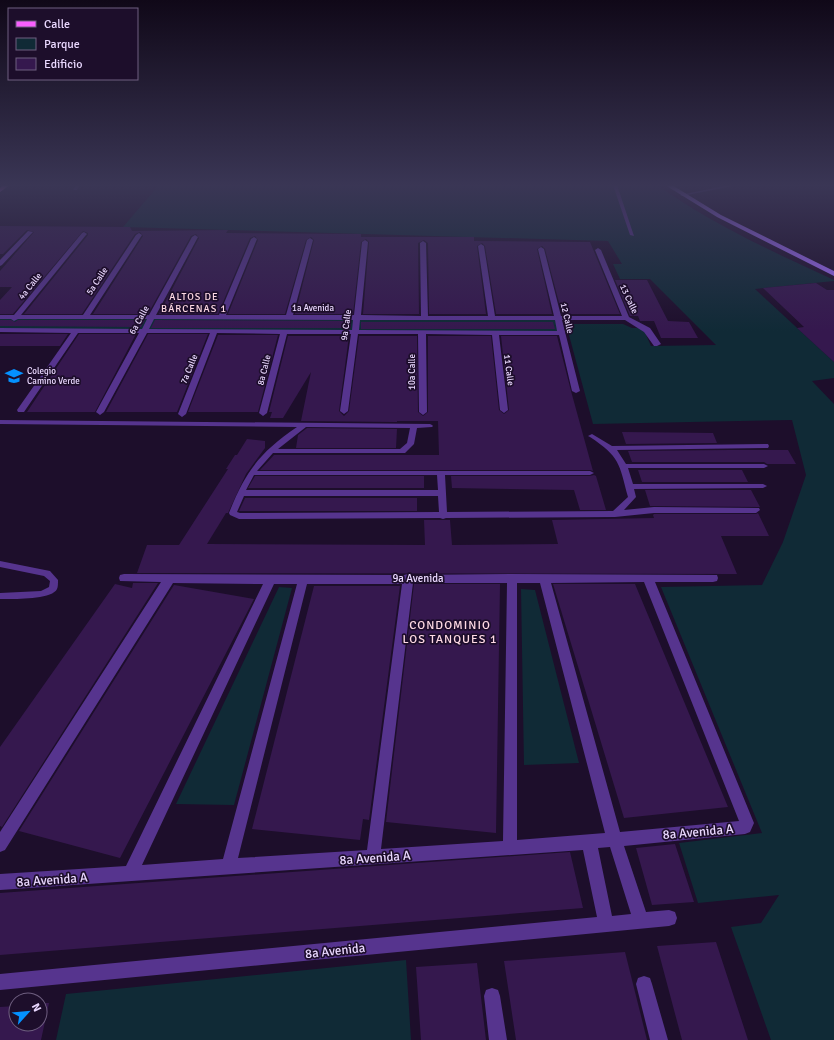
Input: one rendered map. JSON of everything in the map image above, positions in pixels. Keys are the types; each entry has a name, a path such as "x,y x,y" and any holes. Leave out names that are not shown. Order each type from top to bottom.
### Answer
{"main road":[{"path":"752,234 834,274"}],"street":[{"path":"0,264 29,234"},
{"name":"4a Calle","path":"3,330 16,317 84,234"},
{"name":"5a Calle","path":"85,317 139,235"},
{"name":"6a Calle","path":"100,412 195,237"},
{"path":"222,317 254,239"},
{"path":"289,318 310,240"},
{"name":"9a Calle","path":"344,411 357,318 365,242"},
{"path":"423,243 425,318"},
{"path":"481,246 492,318"},
{"name":"12 Calle","path":"541,249 576,392"},
{"name":"13 Calle","path":"598,250 626,318 647,330 657,344"},
{"name":"1a Avenida","path":"0,317 626,318"},
{"path":"3,330 561,333"},
{"path":"21,410 76,330"},
{"name":"8a Calle","path":"263,414 284,331"},
{"name":"7a Calle","path":"182,414 214,332"},
{"name":"10a Calle","path":"422,332 422,412"},
{"name":"11 Calle","path":"494,332 504,410"},
{"name":"9a Avenida","path":"124,578 303,580 408,578 713,578"},
{"path":"0,845 170,578"},
{"path":"373,857 408,578"},
{"path":"510,847 512,578"},
{"path":"544,578 614,838 641,920"},
{"name":"8a Avenida A","path":"0,882 589,842 614,838 745,827 747,823 648,578"},
{"path":"130,874 271,579"},
{"path":"228,867 303,580"},
{"path":"589,842 606,924"},
{"name":"8a Avenida","path":"0,982 669,918"},
{"path":"644,984 659,1040"},
{"path":"492,996 498,1040"}],"lane":[{"path":"0,422 430,426"},
{"path":"306,424 281,441 252,473 241,493 233,513 238,516 443,516 615,514 646,510 756,510"},
{"path":"271,451 402,451 408,448 413,441 414,426"},
{"path":"592,436 612,448 622,459 631,499 615,514"},
{"path":"612,448 765,446"},
{"path":"623,466 764,466"},
{"path":"441,472 443,516"},
{"path":"252,473 590,473"},
{"path":"629,487 763,486"},
{"path":"241,493 442,493"},
{"path":"0,564 47,573 54,580 53,589 42,594 0,596"}],"green space":[{"path":"349,234 738,234 834,280 755,289 834,362 834,378 812,381 834,404 834,1040 771,1040 731,927 761,923 779,895 698,903 679,843 762,833 661,587 762,585 783,542 806,475 792,420 593,424 566,324 623,324 632,328 643,328 651,346 716,345 650,279 620,279 613,264 622,264 608,241"},
{"path":"0,317 558,318 561,333 0,330"},
{"path":"279,587 292,588 234,805 176,804"},
{"path":"521,589 535,590 579,763 524,765"},
{"path":"406,960 411,1040 56,1040 66,994"}],"building":[{"path":"0,234 23,234 3,254 0,254"},
{"path":"33,234 81,234 13,314 0,314 0,300 12,287 0,287 0,271"},
{"path":"88,234 136,234 82,314 24,314"},
{"path":"141,234 361,234 361,237 474,237 474,241 590,242 620,314 562,314 545,249 542,246 537,249 552,314 496,314 485,246 482,243 477,246 486,314 429,314 428,243 424,240 418,243 419,314 363,314 369,242 366,239 361,242 353,314 295,314 314,240 311,237 306,240 285,314 228,314 258,240 255,236 250,238 218,314 159,314 199,238 196,234 191,236 148,314 93,314 143,236"},
{"path":"615,280 647,280 668,321 689,322 698,338 661,338 654,321 640,321 638,316 630,316"},
{"path":"816,283 827,290 834,290 834,362 797,328 804,327 763,288"},
{"path":"0,320 11,320 15,322 18,320 145,320 141,327 0,326"},
{"path":"155,320 351,321 351,328 151,328"},
{"path":"361,322 553,322 555,329 361,329"},
{"path":"0,334 68,334 60,346 0,346"},
{"path":"79,334 136,334 95,412 27,412"},
{"path":"148,334 208,334 177,412 106,412"},
{"path":"218,335 278,335 258,412 188,412"},
{"path":"288,336 349,336 339,411 344,416 349,411 359,336 417,336 418,412 423,416 428,412 428,336 491,336 499,410 504,414 509,410 501,336 557,336 593,471 260,470 274,455 439,455 438,421 301,421 311,372 283,418 270,418 272,412 269,412"},
{"path":"307,428 397,429 396,448 296,448 298,435"},
{"path":"622,432 713,433 717,443 626,444"},
{"path":"247,439 265,441 265,448 246,474 228,513 226,513 207,544 425,545 424,520 450,520 452,545 558,544 552,520 654,518 654,514 758,513 769,536 721,536 737,574 137,573 147,545 179,545 228,469 226,469"},
{"path":"788,450 796,464 767,464 764,462 632,462 628,451"},
{"path":"638,470 742,470 748,482 642,482"},
{"path":"255,476 424,476 424,488 248,488"},
{"path":"451,476 590,476 596,476 606,510 580,510 574,490 452,488"},
{"path":"645,490 751,490 760,507 650,506"},
{"path":"245,498 417,498 417,511 239,511"},
{"path":"133,583 158,583 2,827 0,826 0,747 115,584 132,588"},
{"path":"414,584 500,584 496,833 386,822"},
{"path":"553,584 635,584 728,807 624,818"},
{"path":"174,585 254,599 120,858 19,831"},
{"path":"314,586 400,586 369,820 363,819 360,840 252,829"},
{"path":"675,844 694,902 652,905 636,848"},
{"path":"570,852 583,908 0,955 0,893"},
{"path":"716,942 748,1040 682,1040 657,946"},
{"path":"625,952 647,1040 516,1040 504,961"},
{"path":"477,963 486,1040 421,1040 416,967"},
{"path":"8,1006 8,1032 43,1032 41,1040 0,1040 0,1007"}],"place":[{"name":"Colegio Camino Verde","path":"14,376"}],"district":[{"name":"ALTOS DE BÁRCENAS 1","path":"194,302"},
{"name":"CONDOMINIO LOS TANQUES 1","path":"450,632"}]}
